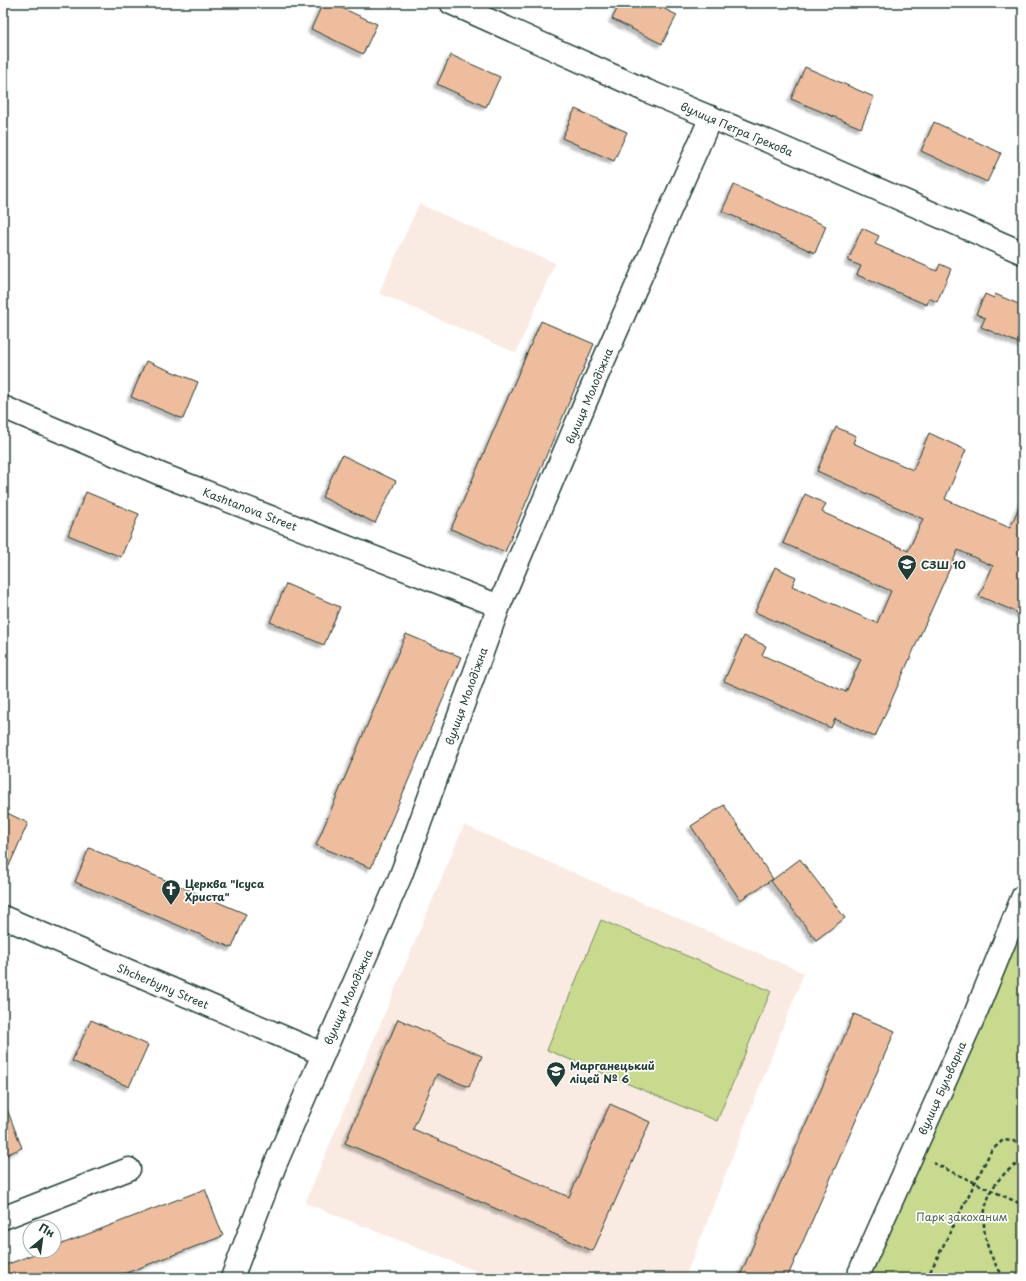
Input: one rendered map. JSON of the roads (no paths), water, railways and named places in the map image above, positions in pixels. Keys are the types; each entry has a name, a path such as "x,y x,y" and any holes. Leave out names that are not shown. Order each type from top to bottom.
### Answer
{"street":[{"name":"вулиця Петра Грекова","path":"451,3 647,91 711,117 1023,253"},
{"name":"вулиця Молодіжна","path":"232,1278 275,1165 401,875 499,606 592,387 711,117"},
{"name":"Kashtanova Street","path":"3,407 165,476 499,606"},
{"name":"вулиця Бульварна","path":"857,1278 976,1012 1023,896"},
{"name":"Shcherbyny Street","path":"3,917 323,1054"},
{"path":"3,1218 129,1169"}],"place":[{"name":"СЗШ 10","path":"907,581"},
{"name":"Церква \"Ісуса Христа\"","path":"171,906"},
{"name":"Марганецький ліцей № 6","path":"556,1088"}],"park label":[{"name":"Парк закоханим","path":"962,1216"}]}
